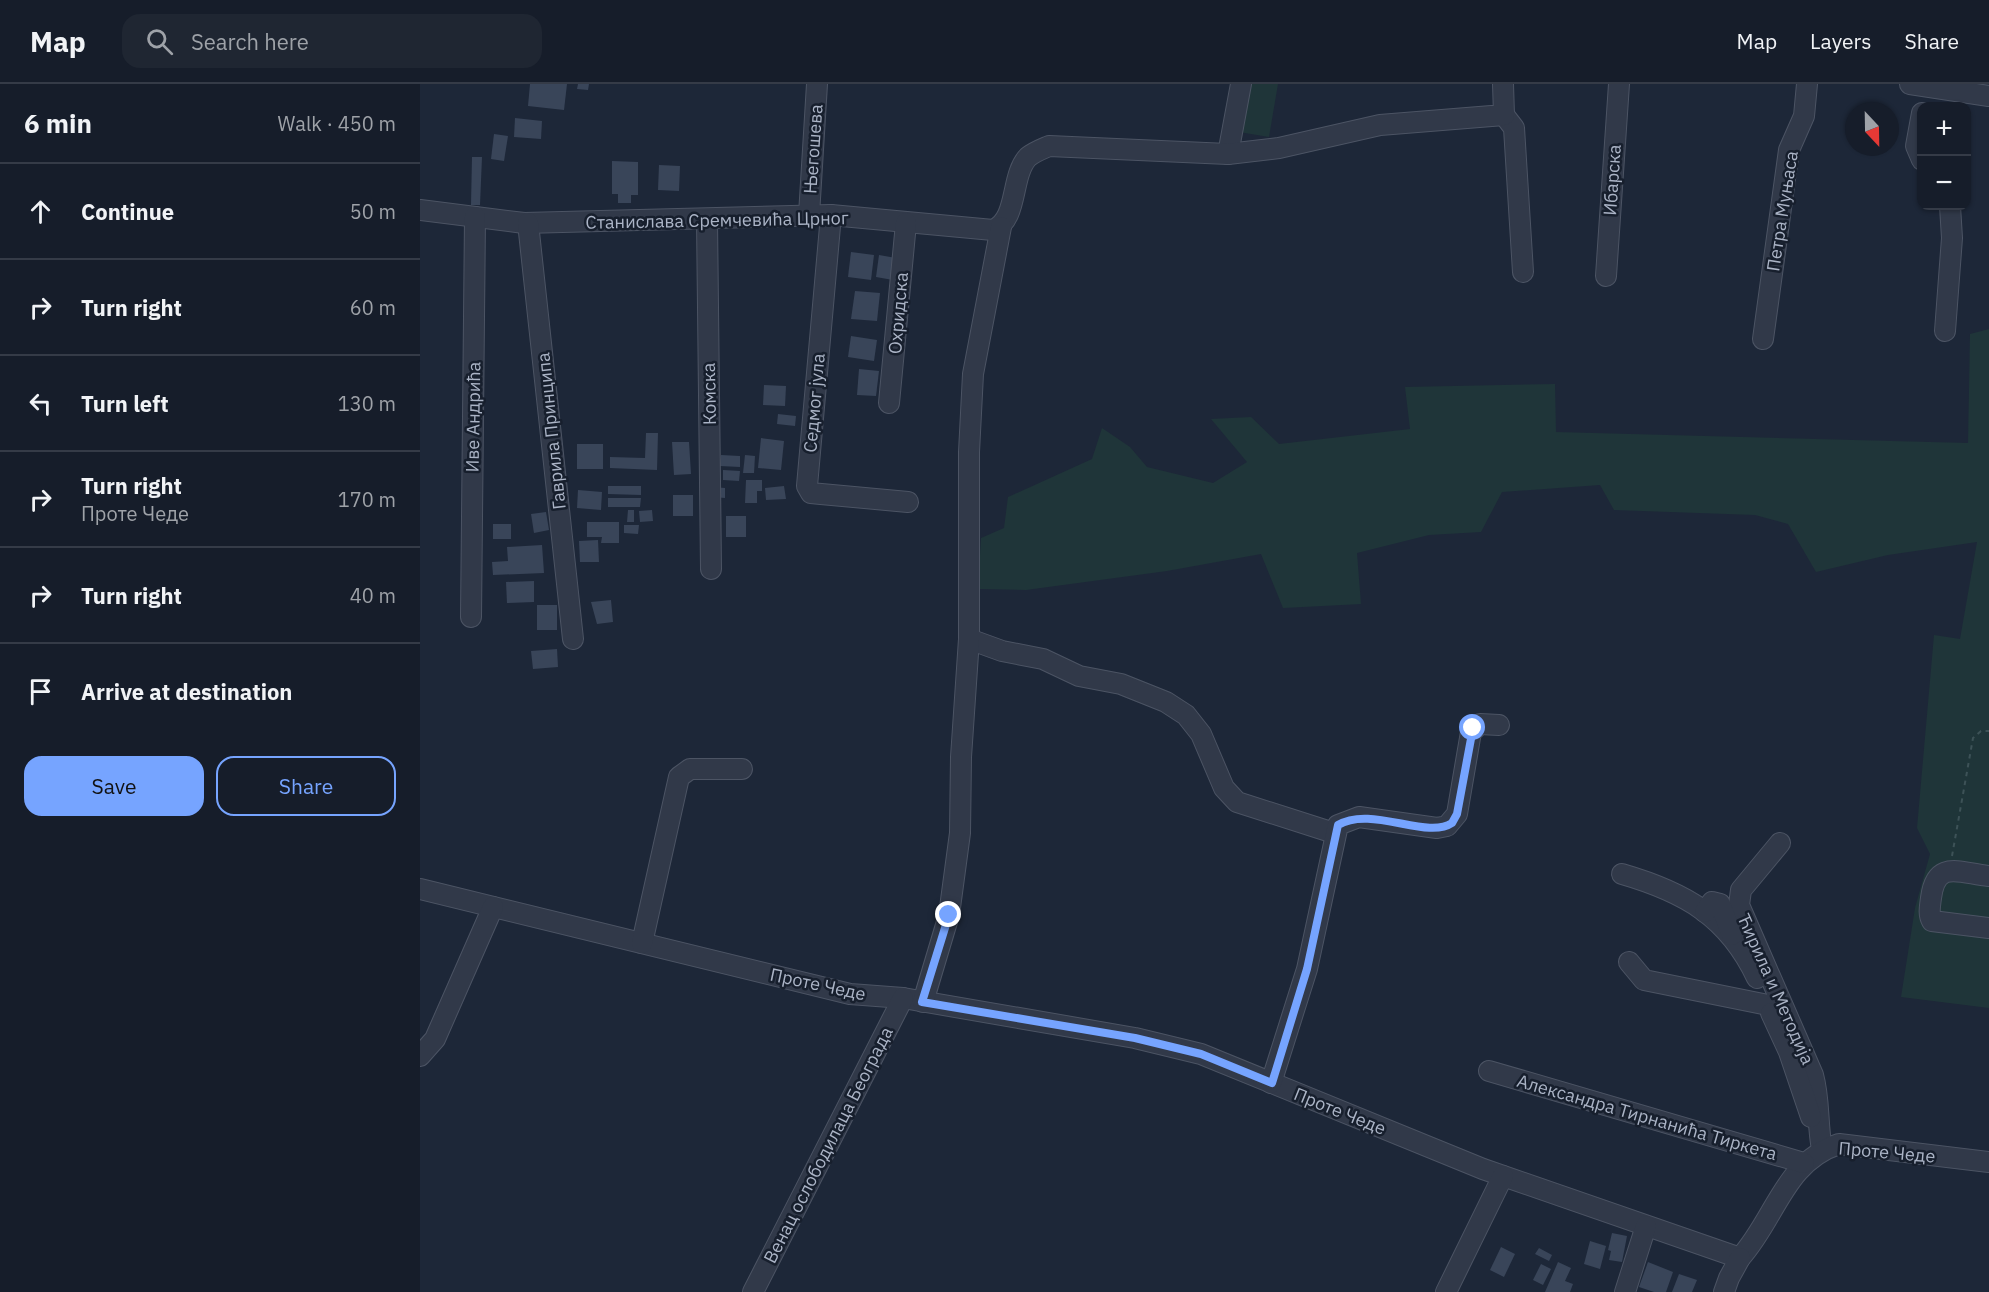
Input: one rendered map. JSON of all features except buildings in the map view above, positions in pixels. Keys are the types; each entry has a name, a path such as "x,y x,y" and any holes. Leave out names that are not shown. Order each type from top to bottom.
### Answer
{"street":[{"name":"Његошева","path":"809,215 817,84"},
{"path":"1228,154 1241,84"},
{"path":"1503,84 1504,115 1514,128 1522,272"},
{"name":"Ибарска","path":"1606,276 1619,84"},
{"name":"Петра Муњаса","path":"1763,339 1789,150 1804,116 1807,84"},
{"path":"1919,92 1989,96"},
{"path":"922,1002 949,915 960,833 961,757 969,639 969,452 973,374 1000,227 1007,214 1021,166 1030,155 1049,146 1228,154 1279,148 1380,125 1504,115"},
{"name":"Станислава Сремчевића Црног","path":"420,210 528,223 831,215 982,231 1000,227"},
{"path":"1945,331 1952,238 1950,210"},
{"name":"Седмог јула","path":"831,215 807,486 811,493 908,502"},
{"name":"Иве Андрића","path":"471,616 475,217"},
{"name":"Комска","path":"707,220 711,569"},
{"name":"Гаврила Принципа","path":"528,223 573,639"},
{"name":"Охридска","path":"889,403 906,223"},
{"path":"969,639 1002,651 1042,659 1079,676 1136,689 1166,702 1186,715 1202,734 1224,788 1237,802 1334,833"},
{"path":"1272,1083 1307,969 1334,833 1338,825 1359,817 1437,828 1447,826 1457,814 1471,732 1480,724 1499,725"},
{"path":"642,944 679,777 690,768 742,769"},
{"name":"Ћирила и Методија","path":"1780,843 1741,891 1739,905 1813,1075 1819,1106 1817,1124 1822,1149"},
{"path":"1989,876 1950,872 1938,875 1933,881 1931,919 1989,928"},
{"path":"1622,874 1670,890 1705,912 1708,904 1720,904 1734,940 1754,970 1789,1052 1811,1116 1817,1124"},
{"name":"Проте Чеде","path":"420,889 849,994 903,998 1146,1041 1201,1054 1503,1176 1740,1258 1754,1243 1791,1178 1804,1163 1822,1149 1839,1143 1989,1162"},
{"path":"420,1056 435,1039 493,907"},
{"path":"1629,962 1644,980 1768,1005"},
{"name":"Венац ослободилаца Београда","path":"753,1292 903,998"},
{"name":"Александра Тирнанића Тиркета","path":"1490,1071 1804,1163"},
{"path":"1446,1292 1503,1176"},
{"path":"1625,1292 1646,1226"},
{"path":"1724,1292 1740,1258"}],"path":[{"path":"1950,872 1973,738 1981,731 1989,731"}],"green space":[{"path":"1247,84 1278,84 1269,137 1239,132"},
{"path":"1989,329 1989,1008 1901,997 1915,908 1930,854 1917,828 1934,635 1960,639 1977,542 1888,555 1816,572 1788,524 1755,515 1614,510 1600,485 1502,492 1481,532 1429,535 1357,553 1361,604 1283,608 1261,554 1167,571 1026,590 978,589 981,538 1004,528 1008,497 1092,459 1102,428 1130,447 1147,467 1213,483 1247,462 1211,419 1251,417 1279,444 1410,429 1405,387 1555,384 1556,432 1968,443 1970,334"}],"route":[{"path":"949,915 922,1002 1135,1038 1201,1054 1272,1083 1307,969 1333,849 1334,833 1338,825 1347,819 1359,817 1437,828 1452,823 1457,814 1473,728"}]}
